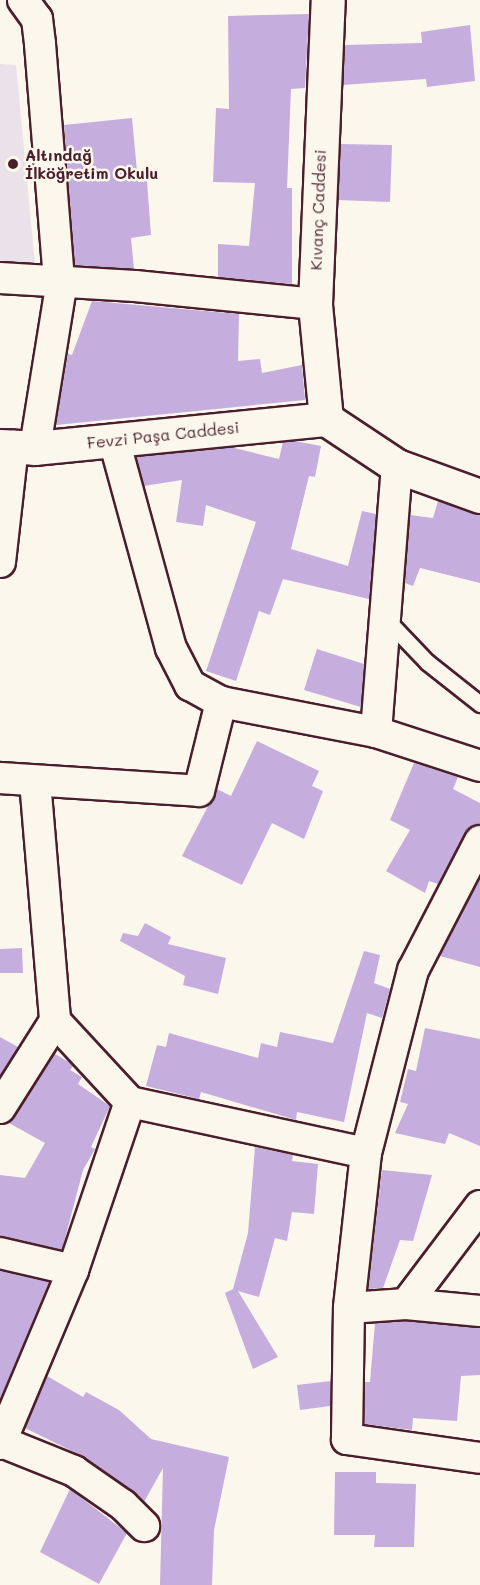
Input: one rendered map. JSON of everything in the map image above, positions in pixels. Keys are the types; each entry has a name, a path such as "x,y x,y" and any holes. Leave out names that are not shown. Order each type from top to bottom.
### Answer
{"street":[{"path":"0,562 16,447 60,284 40,44 36,19 23,0"},
{"name":"Kıvanç Caddesi","path":"326,419 315,304 328,0"},
{"path":"0,278 60,284 135,286 315,304"},
{"path":"326,419 397,466 480,496"},
{"name":"Fevzi Paşa Caddesi","path":"16,447 114,440 326,419"},
{"path":"114,440 171,648 190,685 221,702 376,732 480,766"},
{"path":"376,732 397,466"},
{"path":"0,778 199,791 221,702"},
{"path":"0,1108 55,1021 35,781"},
{"path":"480,841 412,970 366,1153 350,1308 347,1439 480,1458"},
{"path":"55,1021 130,1102 366,1153"},
{"path":"130,1102 73,1270 1,1443 74,1472 123,1505 144,1526"},
{"path":"406,1304 480,1206"},
{"path":"0,1253 73,1270"},
{"path":"350,1308 406,1304 480,1311"}],"lane":[{"path":"385,618 428,662 480,704"}],"shaded area":[{"name":"Altındağ İlköğretim Okulu","path":"0,64 16,65 35,265 0,264"}],"building":[{"path":"309,14 305,88 291,89 287,188 292,188 292,284 218,277 218,244 249,246 255,183 213,182 216,108 229,109 228,16"},
{"path":"470,25 475,81 427,87 426,79 343,85 345,45 422,43 421,32"},
{"path":"132,118 138,182 147,181 151,235 131,238 134,269 75,265 64,125"},
{"path":"341,144 392,145 390,202 338,200"},
{"path":"92,301 239,314 238,361 260,359 262,373 302,365 305,400 56,425 68,354 72,355"},
{"path":"295,441 321,446 315,477 309,476 291,549 348,566 362,511 376,514 369,599 283,579 270,615 259,611 236,681 206,671 256,522 206,505 203,526 176,522 182,480 144,486 136,457 230,447 279,459 283,442"},
{"path":"438,501 480,514 480,583 420,568 413,586 405,583 410,515 433,518"},
{"path":"317,649 364,664 361,707 304,690"},
{"path":"257,741 319,771 312,786 323,791 304,839 272,823 242,885 182,856 217,789 231,796"},
{"path":"414,763 458,777 453,789 480,803 480,824 465,833 438,884 429,881 425,893 386,871 410,830 390,820"},
{"path":"480,878 480,967 440,956"},
{"path":"145,923 171,937 168,944 226,958 218,994 183,985 185,976 120,941 123,933 138,936"},
{"path":"22,948 23,973 0,973 0,949"},
{"path":"364,951 380,955 374,983 390,989 382,1018 367,1013 344,1122 297,1112 296,1120 201,1092 199,1099 146,1086 157,1045 166,1047 169,1033 258,1058 261,1043 277,1047 280,1032 333,1043"},
{"path":"425,1028 480,1039 480,1146 449,1133 445,1144 395,1133 408,1104 400,1102 408,1069 416,1071"},
{"path":"0,1037 18,1047 0,1076"},
{"path":"55,1054 69,1062 73,1066 70,1070 82,1077 78,1084 110,1106 91,1147 95,1149 83,1170 62,1250 0,1236 0,1175 25,1178 45,1143 9,1123"},
{"path":"255,1147 293,1155 292,1161 318,1164 314,1214 292,1212 287,1241 275,1238 259,1297 238,1291 278,1357 253,1369 225,1293 233,1289 248,1233"},
{"path":"382,1170 432,1175 413,1241 400,1240 383,1288 368,1289"},
{"path":"0,1271 49,1282 0,1399"},
{"path":"406,1321 480,1328 480,1375 461,1376 457,1421 413,1418 412,1430 364,1424 365,1382 370,1382 375,1323"},
{"path":"47,1376 83,1397 86,1392 119,1410 151,1439 229,1457 214,1530 212,1585 160,1585 163,1468 144,1502 84,1457 25,1428"},
{"path":"331,1381 330,1406 300,1410 297,1385"},
{"path":"335,1472 376,1472 376,1483 416,1484 414,1547 374,1547 375,1535 334,1535"},
{"path":"70,1489 127,1533 99,1584 40,1552"}],"place":[{"name":"Altındağ İlköğretim Okulu","path":"13,164"}]}
